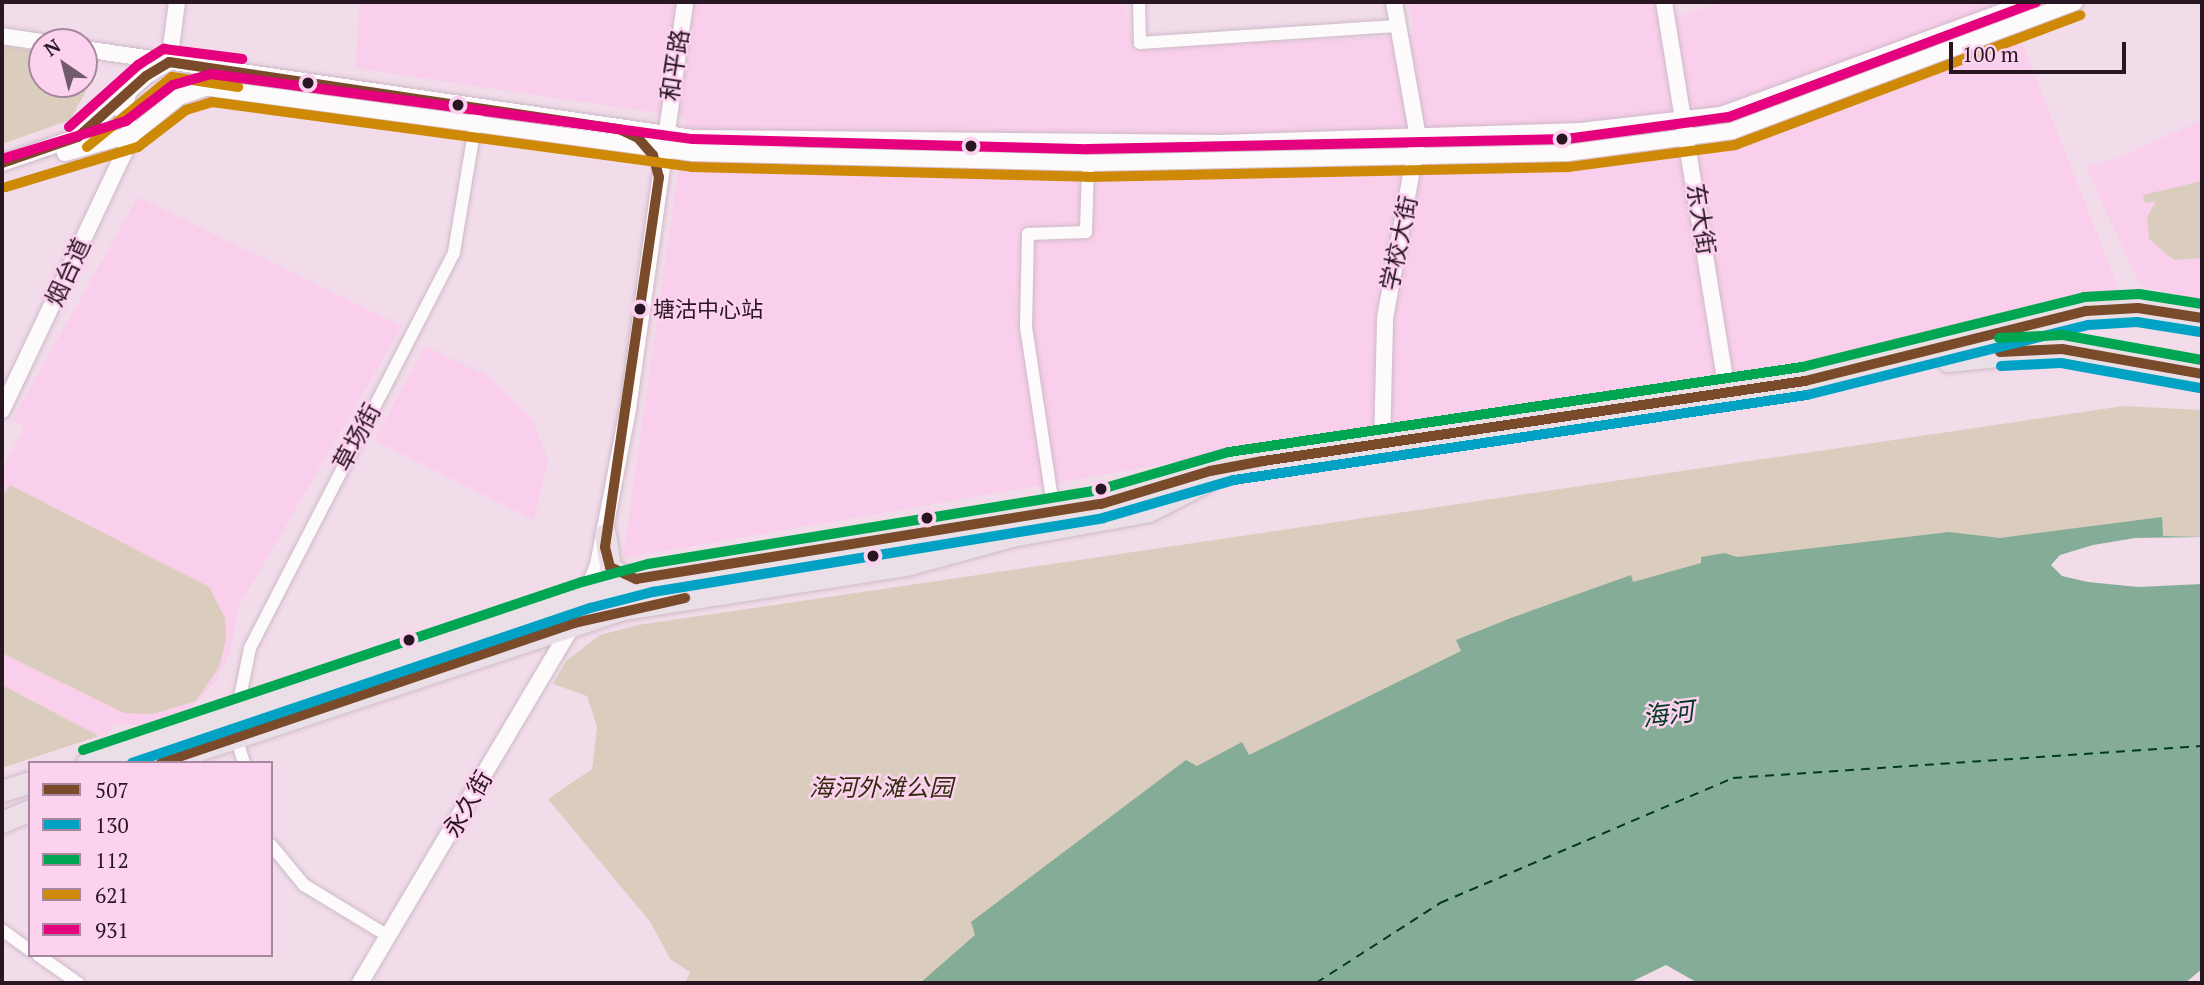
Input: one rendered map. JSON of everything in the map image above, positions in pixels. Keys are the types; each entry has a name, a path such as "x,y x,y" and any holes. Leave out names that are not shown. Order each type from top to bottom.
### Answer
{"main road":[{"path":"93,761 586,594 650,578 1054,512 1132,497 1210,471 1728,395 1920,355 2086,311 2138,308 2202,317"},
{"path":"166,761 574,623 649,603 910,564 1012,536 1149,511 1205,482 1237,473 1729,401 1976,356 2062,349 2202,374"},
{"path":"605,534 606,559 613,570 628,578 650,578"},
{"path":"2,785 28,781"},
{"path":"2,791 28,782"},
{"path":"2,816 28,809"},
{"path":"2,822 28,809"}],"street":[{"path":"154,117 167,101 173,83 169,62 177,2"},
{"name":"和平路","path":"659,145 685,2"},
{"path":"1139,2 1140,43 1399,26"},
{"name":"学校大街","path":"1382,445 1385,318 1418,137 1394,2"},
{"name":"东大街","path":"1664,2 1728,395"},
{"path":"173,83 619,129 659,145 1089,145 1580,131 1721,115 2029,2"},
{"path":"98,51 659,145 1088,163 1416,159 1567,153 1688,140 1732,131 2075,2"},
{"path":"2,36 28,40"},
{"path":"2,163 78,137 130,91 169,62"},
{"path":"2,174 133,134 179,97 211,88"},
{"path":"130,91 123,112 133,134"},
{"name":"草场街","path":"243,761 236,737 237,712 258,629 453,252 477,116"},
{"name":"烟台道","path":"2,410 133,134"},
{"path":"574,623 605,534 628,409 659,177 659,145"},
{"path":"1054,512 1026,327 1028,234 1086,232 1088,163"},
{"name":"永久街","path":"360,983 574,623"},
{"path":"273,847 304,885 388,936"},
{"path":"2,930 28,949"},
{"path":"41,957 78,983"}],"shaded area":[{"path":"360,2 1125,5 1134,49 1414,35 1409,2 1672,2 1676,17 1723,2 2006,2 2120,292 1865,353 1715,383 1164,464 623,558 686,117 355,68"},
{"path":"2202,120 2202,301 2140,286 2086,167 2118,158"},
{"path":"138,197 402,326 238,608 230,653 215,682 190,709 140,725 114,724 104,738 2,685 2,469 24,427 12,420"},
{"path":"425,346 488,376 532,419 548,460 534,520 374,440"}],"green space":[{"path":"2,46 28,50 28,98 82,98 70,120 2,144"},
{"path":"2202,181 2202,258 2174,260 2149,239 2147,217 2156,201 2145,203 2143,195"},
{"name":"海河外滩公园","path":"2123,406 2202,410 2202,548 958,983 685,983 690,972 670,959 651,923 548,799 592,769 597,727 587,696 553,684 566,661 600,635 638,625"},
{"path":"10,485 209,587 225,618 226,640 219,667 196,701 153,714 124,713 2,653 2,497"},
{"path":"2,685 99,736 2,768"}],"water":[{"name":"海河","path":"2162,517 2163,536 2202,537 2202,969 2185,983 1698,983 1666,965 1629,983 920,983 975,935 971,922 1186,760 1197,766 1242,742 1249,755 1461,651 1456,640 1511,618 1631,575 1633,582 1701,563 1701,557 1725,553 1737,557 1949,532 2000,538"}],"pier":[{"path":"2202,537 2202,584 2138,587 2088,582 2062,576 2051,565 2060,555 2093,545 2135,538"}],"ferry route":[{"path":"1316,983 1440,903 1733,778 2202,746"}],"transit line":[{"name":"931","path":"2,159 126,121 173,85 211,74 693,139 1088,149 1566,139 1729,117 2036,2"},
{"name":"621","path":"6,187 138,147 186,110 212,102 692,167 1088,177 1569,167 1735,145 2080,15"},
{"name":"931","path":"69,127 138,65 164,49 242,59"},
{"name":"507","path":"2,163 78,137 146,76 169,62 619,129 638,138 653,155 659,177 605,547 610,567 636,579 1101,504 1210,471 1263,461 1805,381 2086,311 2138,308 2202,318"},
{"name":"621","path":"87,147 172,77 238,87"},
{"name":"112","path":"83,750 582,582 648,564 1098,490 1229,452 1802,367 2084,297 2139,294 2202,304"},
{"name":"130","path":"138,761 590,608 653,592 1103,518 1234,480 1807,395 2088,325 2137,322 2200,332"},
{"name":"112","path":"1999,338 2063,335 2202,360"},
{"name":"507","path":"2000,352 2062,349 2202,374"},
{"name":"130","path":"2001,366 2061,363 2200,388"},
{"name":"507","path":"167,761 574,623 685,598"}],"place":[{"name":"塘沽中心站","path":"640,309"}]}
